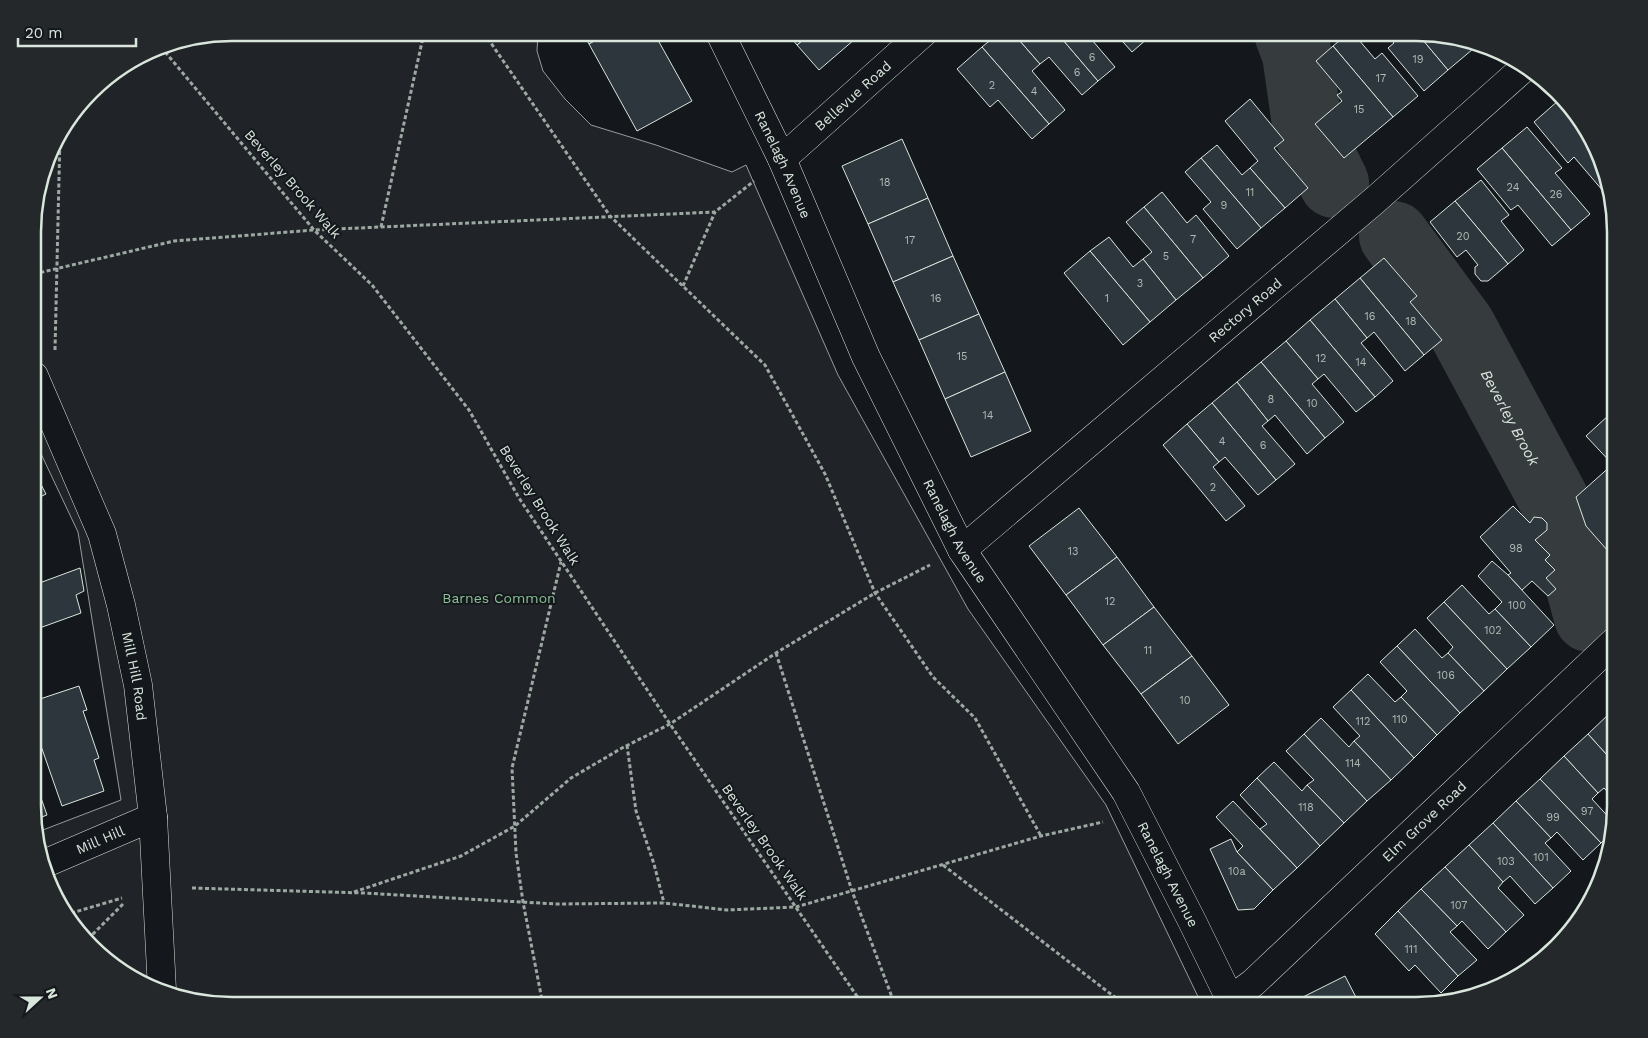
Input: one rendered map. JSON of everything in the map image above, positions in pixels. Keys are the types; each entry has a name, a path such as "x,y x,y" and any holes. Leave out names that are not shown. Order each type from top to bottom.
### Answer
{"street":[{"name":"Ranelagh Avenue","path":"724,41 782,159 866,357 962,550 1126,792 1228,997"},
{"name":"Bellevue Road","path":"782,159 914,41"},
{"name":"Rectory Road","path":"962,550 1374,201 1520,72"},
{"name":"Mill Hill Road","path":"41,392 102,534 121,605 138,685 153,817 146,890 161,983"},
{"name":"Elm Grove Road","path":"1238,997 1607,649"},
{"name":"Mill Hill","path":"50,861 153,817"}],"path":[{"path":"381,227 422,41"},
{"path":"490,41 610,216 765,366 825,474 875,593 934,677 975,718 1041,836"},
{"name":"Beverley Brook Walk","path":"166,53 314,230 372,285 469,410 519,498 670,724 858,997"},
{"path":"55,354 60,151"},
{"path":"682,286 715,212 782,159"},
{"path":"41,272 174,241 314,230 715,212"},
{"path":"351,893 461,856 515,826 571,778 627,745 670,724 776,653 875,593 962,550"},
{"path":"541,997 523,902 516,853 512,768 561,561"},
{"path":"776,653 852,891 892,997"},
{"path":"627,745 636,811 654,864 664,903"},
{"path":"73,912 146,890 351,893 556,904 664,903 727,910 796,907 1041,836 1138,814"},
{"path":"942,864 1115,997"},
{"path":"92,936 146,890"}],"green space":[{"name":"Barnes Common","path":"232,41 538,41 537,51 543,71 565,99 591,125 656,145 732,172 746,165 838,375 968,609 1106,805 1198,997 232,997 207,995 171,987 126,965 89,932 73,912 61,890 51,867 45,843 43,830 121,800 78,532 41,454 41,232 43,207 51,171 73,126 97,97 126,73 148,61 171,51 207,43"}],"building":[{"path":"594,41 658,41 692,101 637,131 589,44"},
{"path":"794,41 802,41 797,45"},
{"path":"802,41 853,41 819,70 797,45"},
{"path":"989,41 1020,41 1040,64 1032,71 1065,110 1049,124 982,47"},
{"path":"1020,41 1064,41 1098,81 1082,95 1049,57 1040,64"},
{"path":"1064,41 1093,41 1115,67 1098,81"},
{"path":"1122,41 1145,41 1132,52"},
{"path":"1339,41 1360,41 1375,59 1382,53 1418,96 1393,117 1333,46"},
{"path":"1392,41 1424,42 1448,70 1424,91 1388,48 1394,43"},
{"path":"1424,42 1453,45 1472,50 1448,70"},
{"path":"1333,46 1393,117 1344,158 1315,124 1342,101 1337,95 1342,92 1316,61"},
{"path":"982,47 1049,124 1032,139 998,100 990,107 957,69"},
{"path":"1250,99 1284,140 1274,148 1308,188 1285,208 1250,168 1258,161 1225,121"},
{"path":"1556,103 1575,126 1587,148 1597,171 1602,189 1574,157 1568,163 1534,122"},
{"path":"1527,127 1562,168 1555,173 1590,214 1571,230 1502,148"},
{"path":"902,139 928,198 868,224 842,166"},
{"path":"1217,145 1242,175 1250,168 1285,208 1261,228 1201,158"},
{"path":"1502,148 1571,230 1552,246 1518,205 1511,210 1477,169"},
{"path":"1201,158 1261,228 1237,249 1203,209 1211,202 1185,172"},
{"path":"1481,180 1509,215 1501,221 1524,250 1508,264 1455,201"},
{"path":"1162,192 1187,223 1196,215 1229,256 1203,278 1144,207"},
{"path":"928,198 953,256 893,282 868,224"},
{"path":"1455,201 1508,264 1488,281 1481,281 1475,274 1475,267 1478,265 1466,250 1457,257 1430,222"},
{"path":"1144,207 1203,278 1176,300 1143,259 1152,252 1126,222"},
{"path":"1109,237 1133,267 1143,259 1176,300 1150,322 1090,251"},
{"path":"1090,251 1150,322 1123,345 1064,273"},
{"path":"953,256 979,314 919,340 893,282"},
{"path":"1384,258 1417,296 1410,302 1442,340 1424,355 1360,278"},
{"path":"1360,278 1424,355 1405,371 1374,332 1367,338 1335,299"},
{"path":"1335,299 1367,338 1361,343 1393,381 1375,397 1310,320"},
{"path":"979,314 1005,372 945,399 919,340"},
{"path":"1310,320 1375,397 1356,412 1324,374 1318,379 1286,341"},
{"path":"1286,341 1318,379 1312,384 1344,422 1325,438 1261,362"},
{"path":"1261,362 1325,438 1307,454 1275,415 1268,421 1237,382"},
{"path":"1005,372 1031,431 971,457 945,399"},
{"path":"1237,382 1268,421 1262,426 1295,464 1276,480 1212,403"},
{"path":"1212,403 1276,480 1258,495 1225,457 1219,462 1187,424"},
{"path":"1607,417 1607,458 1586,436"},
{"path":"1187,424 1219,462 1213,467 1245,506 1226,521 1163,445"},
{"path":"1607,469 1607,550 1586,526 1576,497"},
{"path":"41,484 46,494 41,496"},
{"path":"1513,506 1530,523 1534,517 1542,518 1547,523 1547,530 1535,540 1550,555 1545,560 1555,570 1546,578 1556,589 1548,596 1532,581 1522,590 1508,575 1511,573 1480,537"},
{"path":"1079,508 1117,557 1066,595 1029,546"},
{"path":"1117,557 1154,607 1103,645 1066,595"},
{"path":"1492,561 1508,575 1554,625 1531,647 1495,609 1502,602 1478,576"},
{"path":"80,568 84,591 76,595 81,613 41,627 41,582"},
{"path":"1462,585 1489,614 1495,609 1531,647 1507,669 1444,602"},
{"path":"1444,602 1507,669 1484,691 1448,653 1453,647 1427,618"},
{"path":"1154,607 1192,656 1141,694 1103,645"},
{"path":"1415,629 1442,658 1448,653 1484,691 1460,713 1397,646"},
{"path":"1397,646 1460,713 1437,735 1401,697 1407,691 1380,662"},
{"path":"1192,656 1229,705 1178,744 1141,694"},
{"path":"1368,674 1395,702 1401,697 1437,735 1414,758 1351,690"},
{"path":"79,686 87,710 83,711 99,758 94,760 104,791 62,806 41,746 41,699"},
{"path":"1351,690 1414,758 1391,780 1354,741 1360,736 1333,707"},
{"path":"1607,716 1607,755 1588,734"},
{"path":"1321,718 1349,747 1354,741 1391,780 1367,801 1304,734"},
{"path":"1304,734 1367,801 1344,823 1307,785 1314,780 1286,751"},
{"path":"1588,734 1607,755 1607,791 1604,788 1598,793 1564,756"},
{"path":"1564,756 1598,793 1592,799 1606,815 1603,841 1601,843 1540,779"},
{"path":"1274,762 1302,791 1307,785 1344,823 1320,846 1257,778"},
{"path":"1257,778 1320,846 1297,868 1260,829 1267,824 1240,795"},
{"path":"1540,779 1601,843 1583,860 1557,832 1551,838 1516,801"},
{"path":"41,798 47,815 42,817"},
{"path":"1233,801 1297,868 1273,890 1237,852 1243,846 1216,817"},
{"path":"1516,801 1551,838 1545,843 1571,871 1553,888 1493,823"},
{"path":"1493,823 1553,888 1535,904 1510,876 1503,882 1469,845"},
{"path":"1231,839 1237,852 1273,890 1254,909 1238,910 1210,849"},
{"path":"1469,845 1503,882 1498,888 1524,915 1506,932 1445,867"},
{"path":"1445,867 1506,932 1488,949 1462,921 1457,926 1421,889"},
{"path":"1421,889 1457,926 1450,932 1477,960 1458,976 1398,911"},
{"path":"1398,911 1458,976 1441,993 1415,965 1409,971 1375,934"},
{"path":"1345,976 1356,997 1303,997"}],"waterway":[{"name":"Beverley Brook","path":"1292,41 1297,54 1308,131 1334,183"},
{"name":"Beverley Brook","path":"1394,236 1461,327 1560,511 1589,617"}]}
